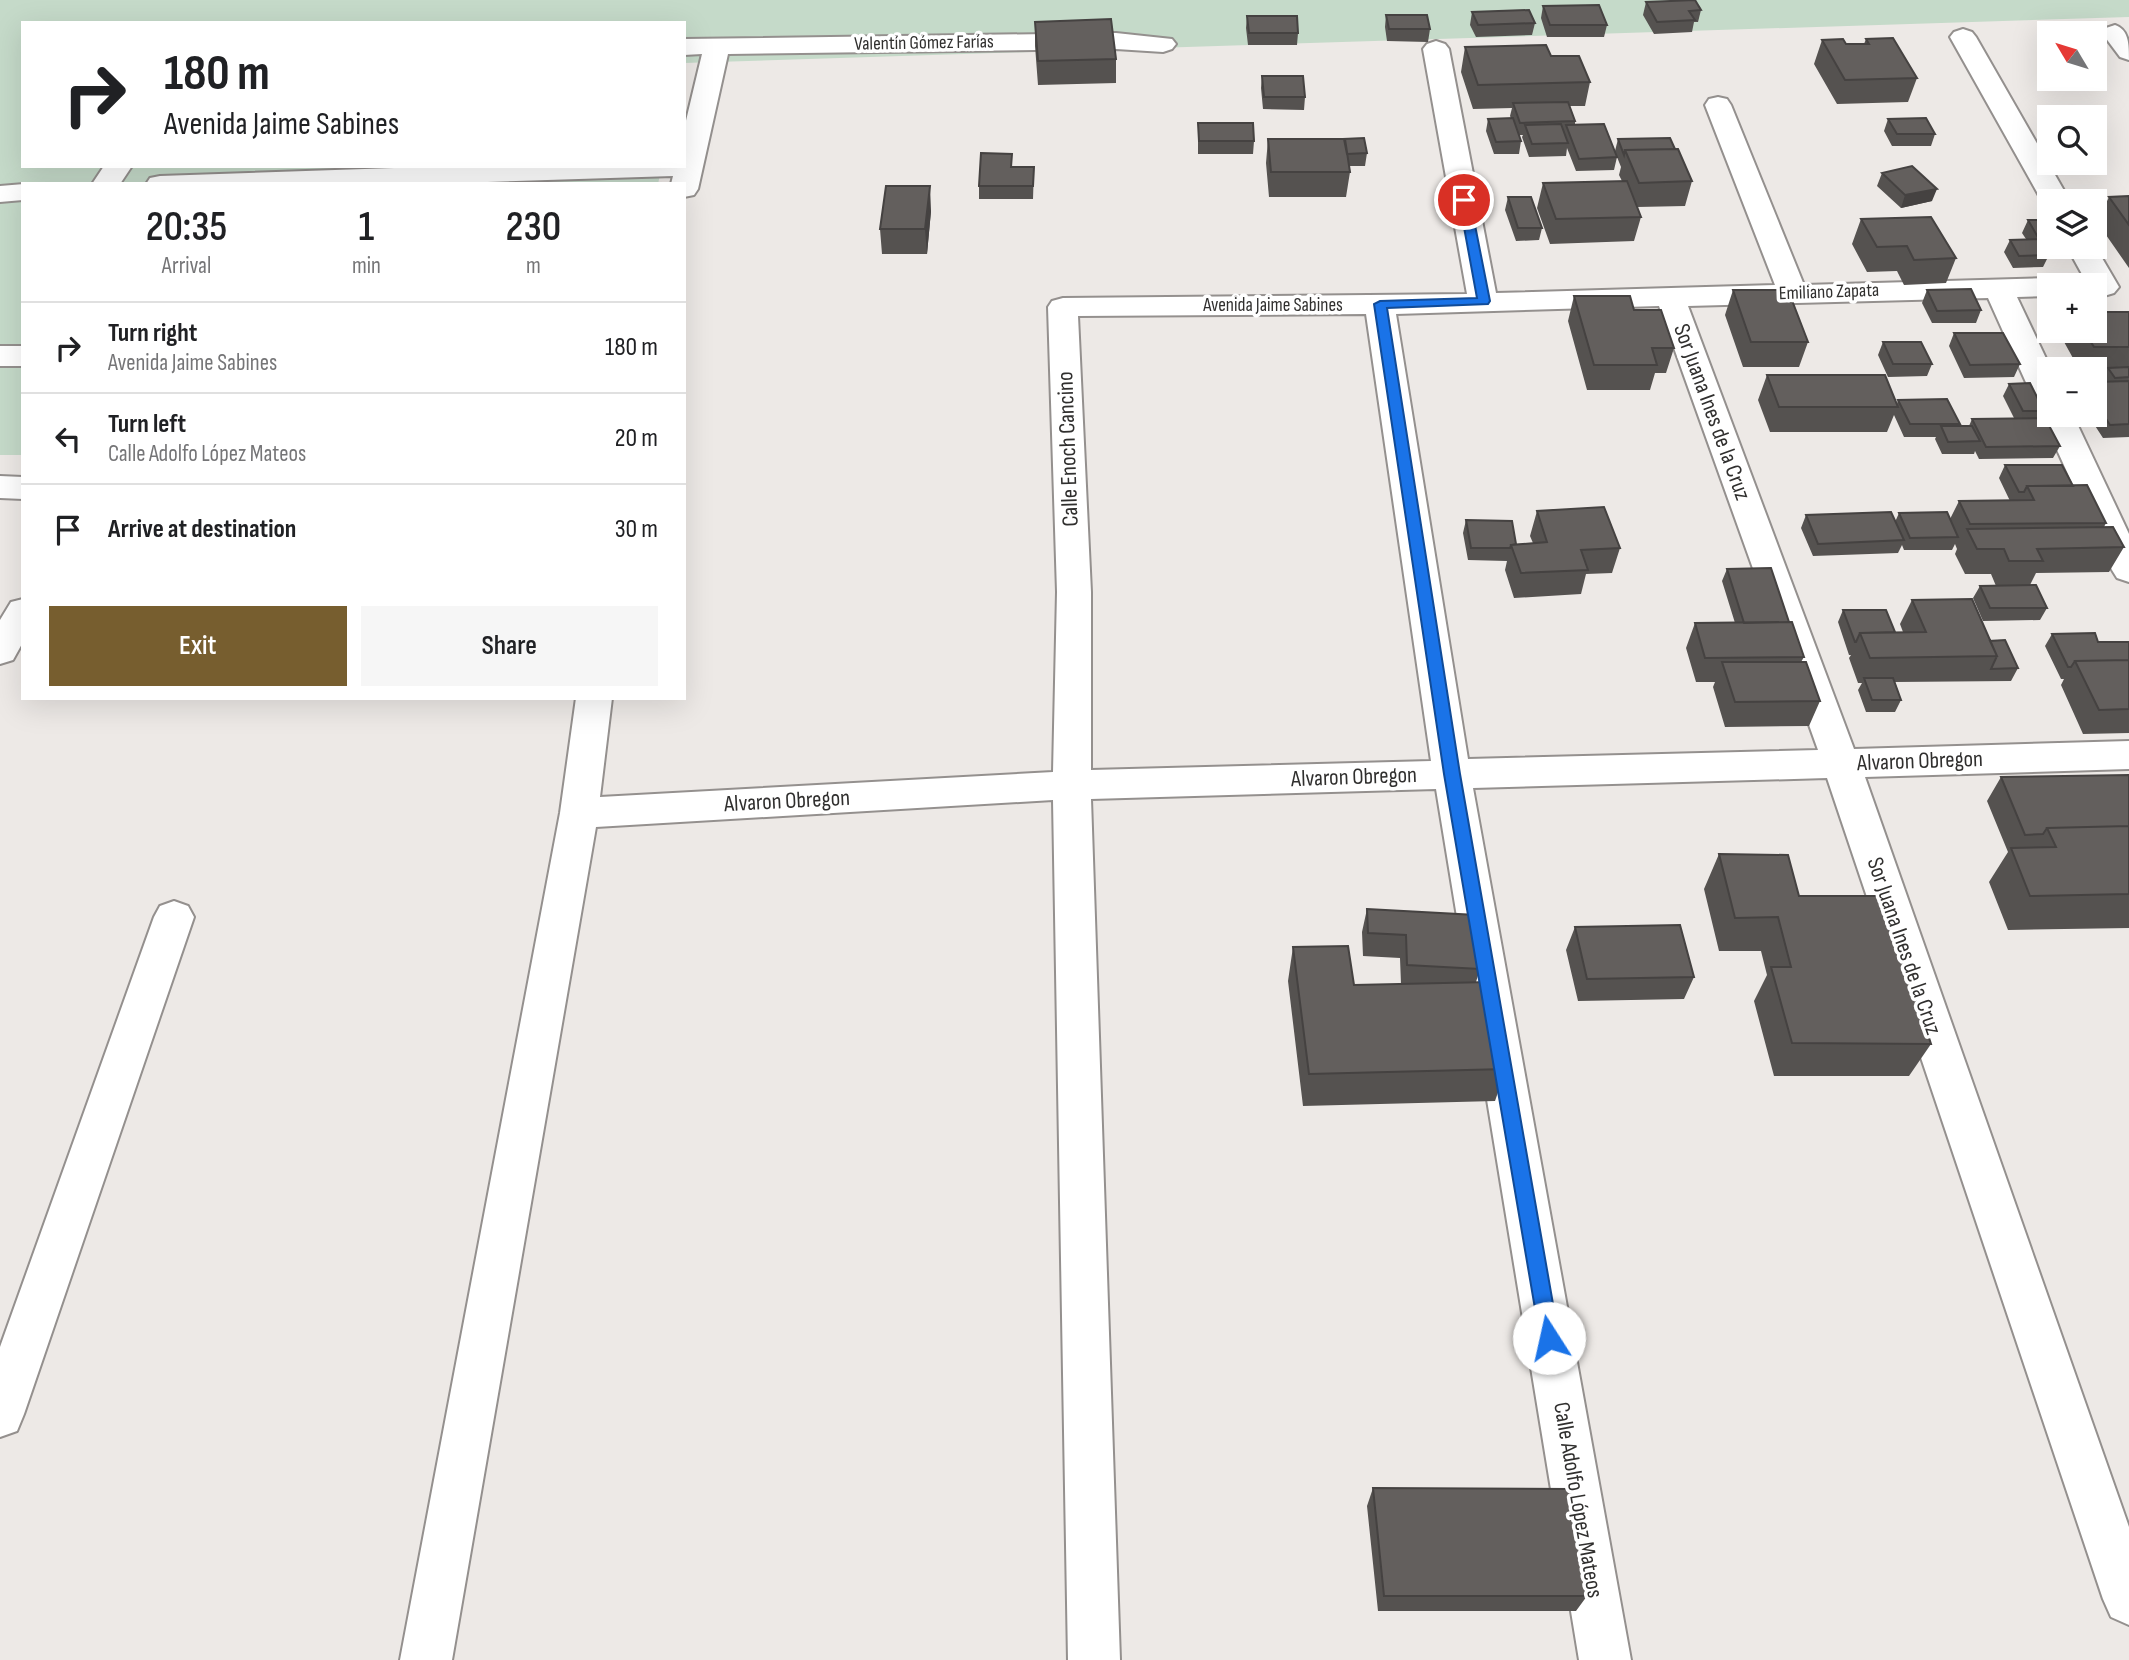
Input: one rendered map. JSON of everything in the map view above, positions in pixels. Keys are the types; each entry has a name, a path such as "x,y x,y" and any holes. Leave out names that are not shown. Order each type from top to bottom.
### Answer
{"street":[{"path":"1963,37 2049,189"},
{"name":"Valentín Gómez Farías","path":"686,47 1102,41 1163,44"},
{"path":"194,182 401,170 687,178 717,46"},
{"path":"1436,49 1483,301"},
{"path":"1718,105 1793,293"},
{"path":"0,194 21,192"},
{"path":"2089,259 2109,287"},
{"path":"1998,288 2037,372"},
{"name":"Emiliano Zapata","path":"1483,301 2037,288"},
{"name":"Sor Juana Ines de la Cruz","path":"1670,296 1841,763 2129,1599"},
{"name":"Avenida Jaime Sabines","path":"1063,307 1483,301"},
{"name":"Calle Adolfo López Mateos","path":"1380,304 1452,774 1605,1660"},
{"name":"Calle Enoch Cancino","path":"1063,307 1074,592 1072,785 1094,1660"},
{"path":"0,356 21,356"},
{"path":"2063,427 2129,570"},
{"path":"0,487 21,488"},
{"path":"0,651 21,614"},
{"path":"426,1660 579,813 594,700"},
{"name":"Alvaron Obregon","path":"579,813 1072,785 2129,755"},
{"path":"0,1414 174,917"}],"green space":[{"path":"0,0 2129,0 2129,17 686,63 686,21 21,21 21,168 662,168 658,182 21,182 21,455 0,455"}],"building":[{"path":"1695,0 1701,10 1689,11 1695,20 1657,22 1646,2"},
{"path":"1599,5 1607,25 1550,25 1543,6"},
{"path":"1529,10 1535,23 1478,25 1472,12"},
{"path":"1386,15 1427,15 1430,29 1389,29"},
{"path":"1247,16 1297,16 1298,33 1249,33"},
{"path":"1111,19 1116,59 1038,61 1035,22"},
{"path":"1893,38 1917,78 1845,80 1822,40 1843,39 1846,44 1869,44 1866,39"},
{"path":"1546,45 1551,56 1579,56 1590,82 1478,85 1465,47"},
{"path":"1262,76 1303,76 1305,97 1264,97"},
{"path":"1568,102 1575,121 1520,123 1513,103"},
{"path":"1513,118 1521,141 1496,142 1488,119"},
{"path":"1926,118 1935,134 1897,134 1888,119"},
{"path":"1198,123 1253,123 1254,141 1199,141"},
{"path":"1561,124 1568,143 1532,144 1525,125"},
{"path":"1604,124 1617,157 1579,159 1566,125"},
{"path":"1364,138 1367,153 1347,154 1344,139"},
{"path":"1670,138 1675,149 1625,150 1624,155 1618,139"},
{"path":"1268,139 1345,139 1350,172 1271,172"},
{"path":"1678,149 1692,181 1639,183 1625,150"},
{"path":"981,153 1012,154 1011,167 1034,167 1033,186 979,186"},
{"path":"1912,166 1937,189 1905,195 1882,173"},
{"path":"1627,181 1641,217 1556,219 1543,183"},
{"path":"886,186 930,186 925,229 880,229"},
{"path":"2129,196 2129,225 2109,197"},
{"path":"1508,197 1531,197 1542,228 1518,228"},
{"path":"1931,217 1956,258 1914,260 1907,246 1877,247 1861,219"},
{"path":"2028,220 2037,220 2037,236"},
{"path":"2037,239 2037,255 2019,256 2010,240"},
{"path":"1971,289 1981,310 1937,311 1927,290"},
{"path":"1733,290 1788,290 1808,342 1751,342"},
{"path":"1574,296 1630,296 1634,310 1661,310 1674,348 1652,348 1657,365 1594,365"},
{"path":"2107,312 2129,312 2129,347 2094,347 2092,343 2107,343"},
{"path":"1954,333 2003,333 2020,364 1970,365"},
{"path":"1883,342 1921,342 1932,364 1893,364"},
{"path":"2129,367 2129,377 2115,378 2108,368"},
{"path":"1767,375 1885,375 1898,407 1779,407"},
{"path":"2129,381 2129,424 2110,425 2107,420 2107,382"},
{"path":"2030,383 2037,397 2037,411 2023,411 2009,384"},
{"path":"1947,399 1960,424 1910,424 1898,400"},
{"path":"2037,418 2037,427 2050,427 2060,446 1986,447 1972,419"},
{"path":"1941,426 1972,426 1980,441 1948,442"},
{"path":"2005,465 2062,465 2073,486 2027,486 2024,492 2019,492"},
{"path":"2087,485 2106,523 1970,524 1959,501 2034,500 2027,486"},
{"path":"1604,507 1620,548 1581,550 1588,570 1521,573 1511,545 1547,542 1537,511"},
{"path":"1891,512 1904,540 1818,544 1806,515"},
{"path":"1947,512 1958,537 1910,538 1899,513"},
{"path":"1466,520 1512,521 1516,544 1510,548 1471,548"},
{"path":"2113,527 2124,547 2037,549 2043,561 2009,561 2004,549 1977,549 1967,529"},
{"path":"1771,568 1789,622 1744,623 1727,569"},
{"path":"2036,585 2047,608 1990,608 1980,586"},
{"path":"1972,599 1997,656 1870,658 1860,633 1926,632 1912,600"},
{"path":"1843,610 1886,610 1895,632 1860,633 1855,642"},
{"path":"1792,622 1804,657 1705,658 1695,623"},
{"path":"2095,633 2098,642 2129,642 2129,660 2075,661 2068,667 2052,634"},
{"path":"2005,640 2018,668 1991,669 1997,656 1990,641"},
{"path":"2129,660 2129,709 2099,710 2075,661"},
{"path":"1722,662 1806,662 1820,701 1735,702"},
{"path":"1864,678 1893,678 1901,700 1872,700"},
{"path":"2129,775 2129,826 2047,828 2043,834 2025,835 2001,777"},
{"path":"2129,826 2129,894 2030,896 2011,848 2056,847 2047,828"},
{"path":"1719,854 1788,855 1799,896 1883,896 1931,1044 1792,1043 1771,967 1791,967 1778,917 1735,918"},
{"path":"1367,909 1476,915 1480,969 1407,965 1406,935 1368,933"},
{"path":"1680,925 1694,977 1587,979 1575,927"},
{"path":"1348,946 1354,985 1489,982 1506,1069 1309,1074 1293,947"},
{"path":"1373,1488 1570,1489 1587,1596 1384,1596"}],"route":[{"path":"1464,200 1483,301 1380,304 1452,774 1549,1338"}]}
